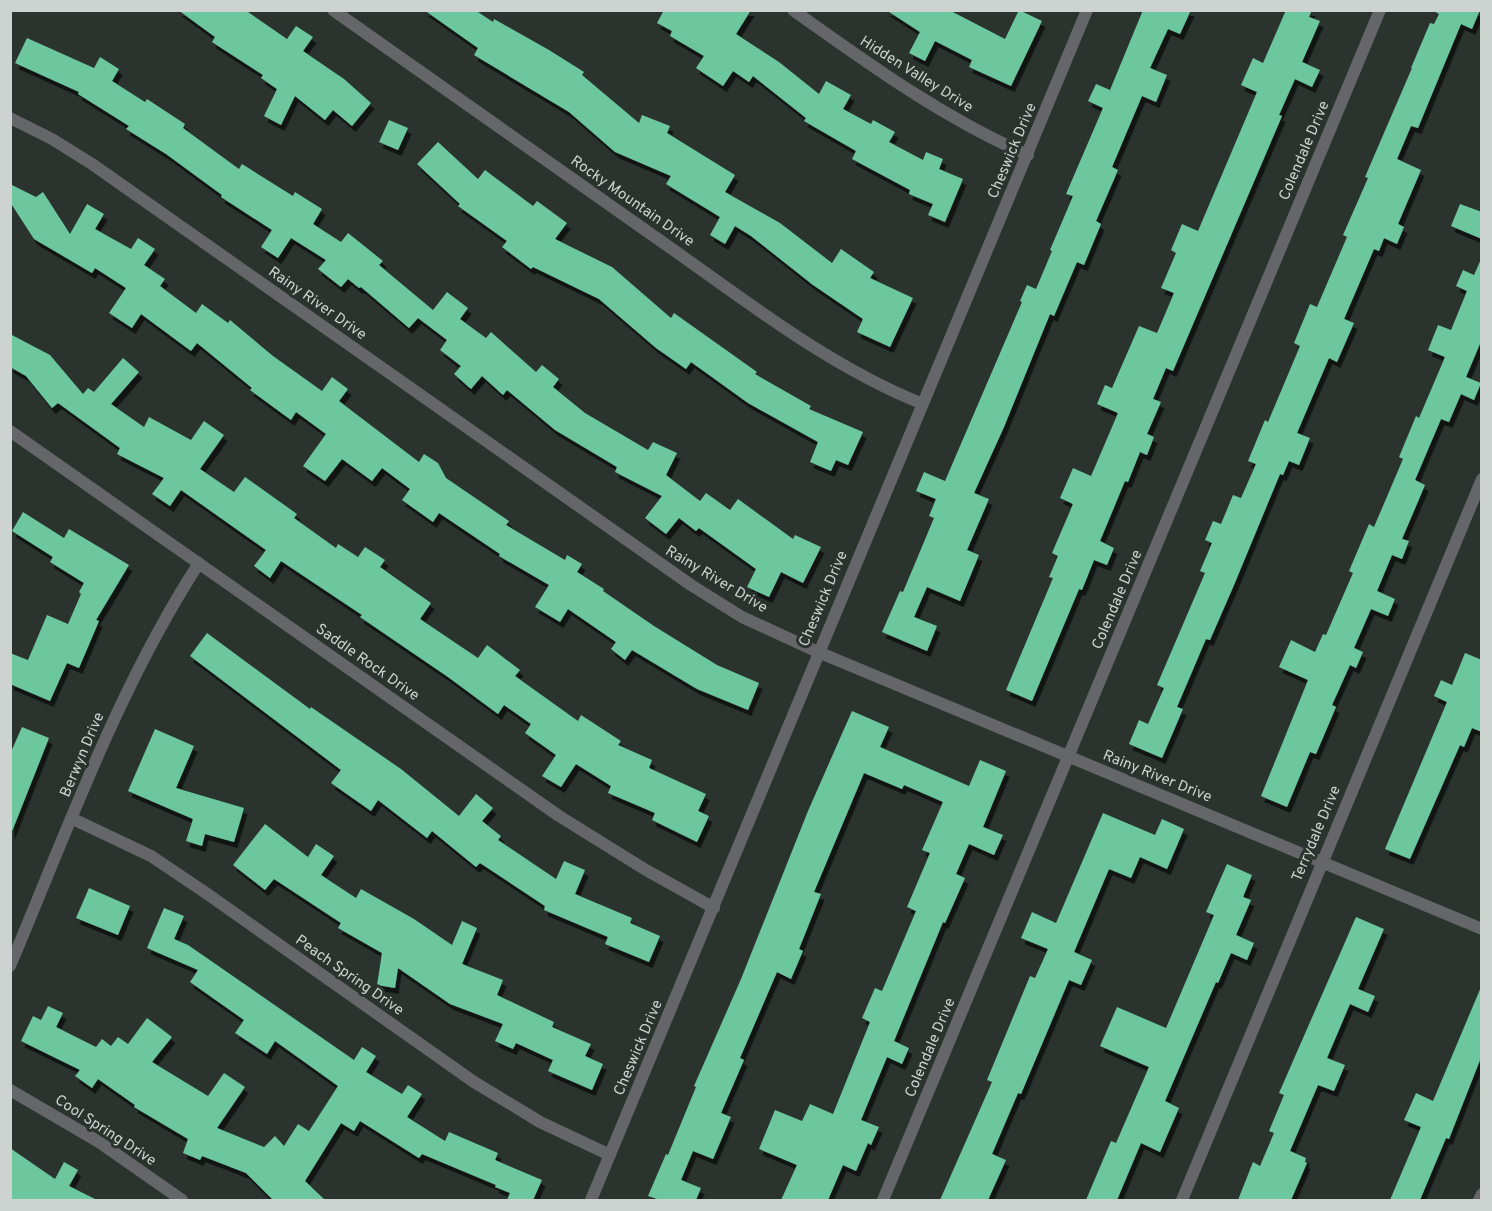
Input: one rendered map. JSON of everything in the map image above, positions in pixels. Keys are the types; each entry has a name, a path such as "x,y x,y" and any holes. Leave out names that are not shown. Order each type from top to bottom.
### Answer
{"street":[{"name":"Rocky Mountain Drive","path":"333,10 740,297 842,364 896,393 923,404"},
{"name":"Hidden Valley Drive","path":"793,10 937,109 996,141 1028,155"},
{"name":"Cheswick Drive","path":"591,1200 1087,10"},
{"name":"Colendale Drive","path":"883,1200 1380,10"},
{"name":"Rainy River Drive","path":"10,118 52,139 92,164 691,585 742,617 818,652 1482,929"},
{"name":"Saddle Rock Drive","path":"10,431 559,816 646,870 714,908"},
{"name":"Terrydale Drive","path":"1182,1200 1482,479"},
{"name":"Berwyn Drive","path":"10,966 121,703 150,645 199,563"},
{"name":"Peach Spring Drive","path":"73,819 98,829 160,862 474,1082 540,1122 610,1155"},
{"name":"Cool Spring Drive","path":"10,1090 99,1142 182,1200"},
{"path":"1479,1200 1482,1194"}],"building":[{"path":"178,10 245,10 287,39 296,26 313,37 303,51 344,79 371,103 352,126 333,110 325,120 295,96 281,125 264,116 277,89 261,78 263,75 212,42 215,37"},
{"path":"424,10 475,10 493,22 494,19 549,50 584,72 582,75 639,123 642,115 670,126 667,133 735,175 725,192 780,223 832,263 841,249 874,272 870,278 913,298 890,347 857,332 863,319 813,285 735,226 725,244 710,235 720,217 666,184 671,176 615,152 569,112 474,55 478,48"},
{"path":"664,10 751,10 736,34 779,62 819,94 826,81 851,95 843,109 871,124 873,120 895,132 889,142 923,160 926,152 943,159 939,169 963,179 945,222 928,215 933,204 909,194 910,190 852,159 856,151 804,121 806,118 753,76 749,82 733,71 723,86 696,68 704,56 670,36 672,31 657,23"},
{"path":"886,10 949,10 1005,39 1019,10 1042,21 1011,86 969,67 972,60 935,41 925,61 909,53 920,32"},
{"path":"1143,10 1191,10 1180,34 1168,29 1150,68 1167,75 1156,102 1142,96 1112,167 1118,170 1096,221 1101,224 1084,265 1077,262 1054,316 1050,314 1004,427 974,493 989,499 967,550 979,555 960,601 927,587 914,617 937,626 927,651 882,632 900,591 903,592 934,518 929,516 936,499 916,491 924,472 945,481 1022,302 1020,301 1027,285 1036,289 1073,196 1066,194 1103,108 1088,101 1096,84 1110,90"},
{"path":"1286,10 1312,10 1309,17 1320,21 1302,62 1320,70 1312,87 1295,79 1279,115 1282,116 1173,371 1166,368 1153,399 1161,402 1147,434 1154,437 1147,455 1140,452 1100,541 1114,548 1107,565 1094,560 1082,590 1079,589 1032,701 1006,690 1053,578 1049,577 1058,556 1052,553 1073,504 1060,498 1073,468 1091,476 1118,413 1097,404 1105,385 1112,388 1139,326 1157,333 1174,293 1161,288 1176,253 1171,250 1182,224 1198,231 1257,92 1241,85 1253,58 1263,63"},
{"path":"1432,10 1480,10 1472,29 1461,24 1418,128 1411,126 1397,159 1421,170 1398,224 1404,227 1397,244 1384,238 1379,251 1374,249 1344,319 1354,323 1337,362 1329,358 1297,433 1310,438 1299,465 1289,461 1283,475 1280,474 1210,640 1206,639 1177,707 1183,709 1162,758 1129,744 1139,720 1148,724 1164,688 1157,685 1205,573 1200,571 1212,543 1205,540 1213,521 1221,524 1233,495 1241,498 1256,464 1248,461 1265,420 1268,422 1300,346 1294,343 1310,304 1317,307 1347,237 1343,235 1368,178 1365,177 1430,23 1434,24 1439,14"},
{"path":"27,38 94,68 100,57 119,69 112,81 145,102 147,99 185,124 183,128 239,169 242,164 293,196 295,192 322,209 313,224 341,242 348,233 383,261 379,265 433,310 447,292 468,308 460,319 486,338 491,332 536,372 542,365 559,379 553,387 585,413 648,450 653,442 677,453 666,475 700,501 706,493 730,510 738,499 793,539 795,535 821,547 803,583 781,572 769,597 747,587 756,569 699,528 696,531 679,518 666,534 645,518 662,496 615,472 617,467 555,430 507,390 503,395 482,376 471,389 454,374 461,366 440,350 447,340 418,318 409,328 361,287 359,288 348,279 341,287 318,269 326,260 291,238 278,258 261,247 272,230 221,197 222,195 166,154 126,129 129,126 78,94 79,92 15,63"},
{"path":"389,120 408,128 398,150 379,142"},
{"path":"438,142 478,179 485,170 533,206 537,201 567,223 555,239 612,267 671,318 674,313 757,372 755,374 811,406 809,409 863,432 848,465 836,460 831,471 810,462 818,442 748,403 691,362 686,369 656,348 599,299 533,267 531,269 502,247 507,241 458,206 460,204 417,164"},
{"path":"10,184 36,197 43,192 70,234 87,204 104,214 95,229 131,249 138,238 155,249 144,265 165,279 160,286 196,313 202,304 228,323 230,320 273,356 322,391 332,377 348,389 339,401 419,462 424,454 438,463 446,478 509,521 506,525 565,560 567,555 582,564 577,572 654,626 717,665 759,683 748,710 697,689 632,650 625,660 611,649 616,642 568,609 560,622 535,607 549,585 499,556 500,554 439,513 433,522 402,500 410,489 382,468 372,481 342,459 325,481 303,466 326,434 296,412 291,420 250,390 252,388 197,343 191,351 141,314 132,328 109,313 126,288 95,268 92,273 34,239 10,202"},
{"path":"1460,204 1482,212 1482,239 1451,226"},
{"path":"1482,257 1482,339 1466,377 1481,383 1474,400 1461,394 1449,422 1441,419 1415,480 1425,485 1402,539 1409,541 1402,559 1392,555 1377,591 1395,599 1388,616 1371,609 1354,648 1363,652 1356,668 1350,665 1332,705 1336,707 1316,754 1310,752 1287,807 1261,796 1308,680 1279,667 1291,640 1315,652 1323,634 1326,635 1353,573 1349,571 1369,524 1374,527 1403,459 1399,457 1416,416 1419,418 1445,357 1428,350 1438,325 1451,330 1467,291 1456,286 1463,270 1474,275"},
{"path":"10,334 50,355 83,394 88,388 94,392 123,358 139,372 111,404 144,427 149,417 191,440 204,421 224,435 200,469 234,492 245,477 297,514 294,518 336,548 338,544 358,557 365,547 385,560 380,567 431,603 420,619 478,658 487,645 520,670 515,676 578,721 581,715 621,741 618,745 652,760 649,768 706,794 698,811 709,816 697,842 652,820 655,813 608,793 611,786 576,764 561,787 542,776 556,755 525,733 531,724 504,705 498,714 360,617 362,615 281,561 270,578 254,566 266,550 181,490 170,506 152,494 164,478 117,454 120,448 58,403 52,408 26,376 10,367"},
{"path":"23,512 64,538 69,529 129,565 96,620 99,621 79,668 67,663 50,701 10,684 10,653 28,660 47,615 68,624 84,583 50,562 53,557 12,531"},
{"path":"207,633 310,709 311,707 401,769 459,816 476,794 493,808 482,821 501,836 498,840 556,879 564,861 585,870 575,894 632,918 630,923 660,936 649,962 605,944 608,937 544,910 545,906 480,863 476,867 432,831 427,838 378,800 371,811 331,783 341,770 190,656"},
{"path":"1465,653 1482,660 1482,732 1472,728 1464,747 1460,745 1410,859 1385,849 1447,702 1434,696 1441,680 1452,685"},
{"path":"852,711 889,727 880,747 969,786 980,760 1006,771 983,827 1003,835 994,855 969,844 956,874 965,878 945,923 943,922 894,1041 909,1048 902,1064 887,1057 861,1120 879,1127 871,1145 868,1143 856,1171 843,1165 828,1200 781,1200 797,1165 759,1149 775,1110 802,1121 810,1104 833,1114 870,1022 862,1018 875,988 882,991 916,911 907,907 930,853 922,850 943,802 904,785 902,789 864,773 814,892 821,894 799,949 803,951 791,979 777,972 740,1058 744,1060 721,1113 731,1117 713,1159 693,1151 681,1180 701,1188 696,1200 660,1200 648,1196 666,1154 668,1155 696,1087 694,1086"},
{"path":"22,727 49,738 11,834 10,754"},
{"path":"155,729 194,746 176,788 244,808 234,842 205,834 202,846 186,841 193,819 128,791"},
{"path":"1103,813 1155,835 1162,819 1184,829 1167,869 1140,857 1131,878 1109,869 1074,952 1092,960 1081,985 1069,980 1021,1094 1018,1093 992,1154 1006,1160 988,1200 940,1200 992,1082 987,1080 1030,976 1035,978 1048,949 1021,938 1032,912 1056,923"},
{"path":"265,824 308,857 316,844 334,856 321,875 356,898 361,889 414,919 452,945 462,921 477,928 462,964 503,980 497,995 554,1022 552,1027 591,1044 585,1056 603,1064 592,1090 548,1071 553,1060 516,1043 513,1049 495,1041 503,1024 450,1004 398,968 395,988 377,985 382,953 338,928 341,923 274,879 265,890 233,865"},
{"path":"1227,864 1252,875 1243,897 1251,900 1236,935 1254,943 1247,960 1231,953 1218,983 1216,982 1165,1101 1179,1108 1160,1152 1141,1143 1117,1200 1086,1200 1111,1141 1116,1143 1149,1067 1100,1046 1117,1007 1166,1028 1214,915 1206,912"},
{"path":"89,888 130,906 118,935 76,918"},
{"path":"164,908 184,916 174,939 188,945 354,1060 362,1047 376,1056 366,1072 402,1094 408,1085 422,1094 407,1117 445,1141 449,1132 498,1153 495,1160 542,1180 533,1200 507,1200 510,1193 495,1187 496,1185 422,1154 419,1158 360,1121 354,1131 341,1123 305,1181 325,1200 273,1200 246,1173 202,1156 200,1160 183,1153 188,1139 134,1107 135,1105 98,1079 92,1088 75,1076 80,1070 21,1041 33,1016 41,1020 48,1006 63,1013 56,1027 96,1047 102,1039 111,1046 118,1037 128,1044 147,1018 172,1037 152,1062 208,1096 224,1073 245,1087 217,1128 264,1147 275,1136 284,1146 298,1124 309,1131 338,1086 275,1041 267,1054 235,1033 244,1020 190,982 198,970 147,948"},
{"path":"1356,917 1384,929 1358,989 1375,996 1368,1012 1350,1004 1327,1058 1345,1065 1334,1091 1318,1085 1290,1151 1306,1158 1307,1163 1291,1200 1238,1200 1253,1162 1260,1166 1274,1133 1269,1131 1284,1095 1279,1093"},
{"path":"1481,987 1482,1055 1449,1139 1446,1138 1420,1200 1390,1200 1421,1127 1404,1120 1416,1093 1433,1101"},
{"path":"10,1148 55,1179 64,1162 78,1170 69,1186 97,1200 10,1200"}]}
